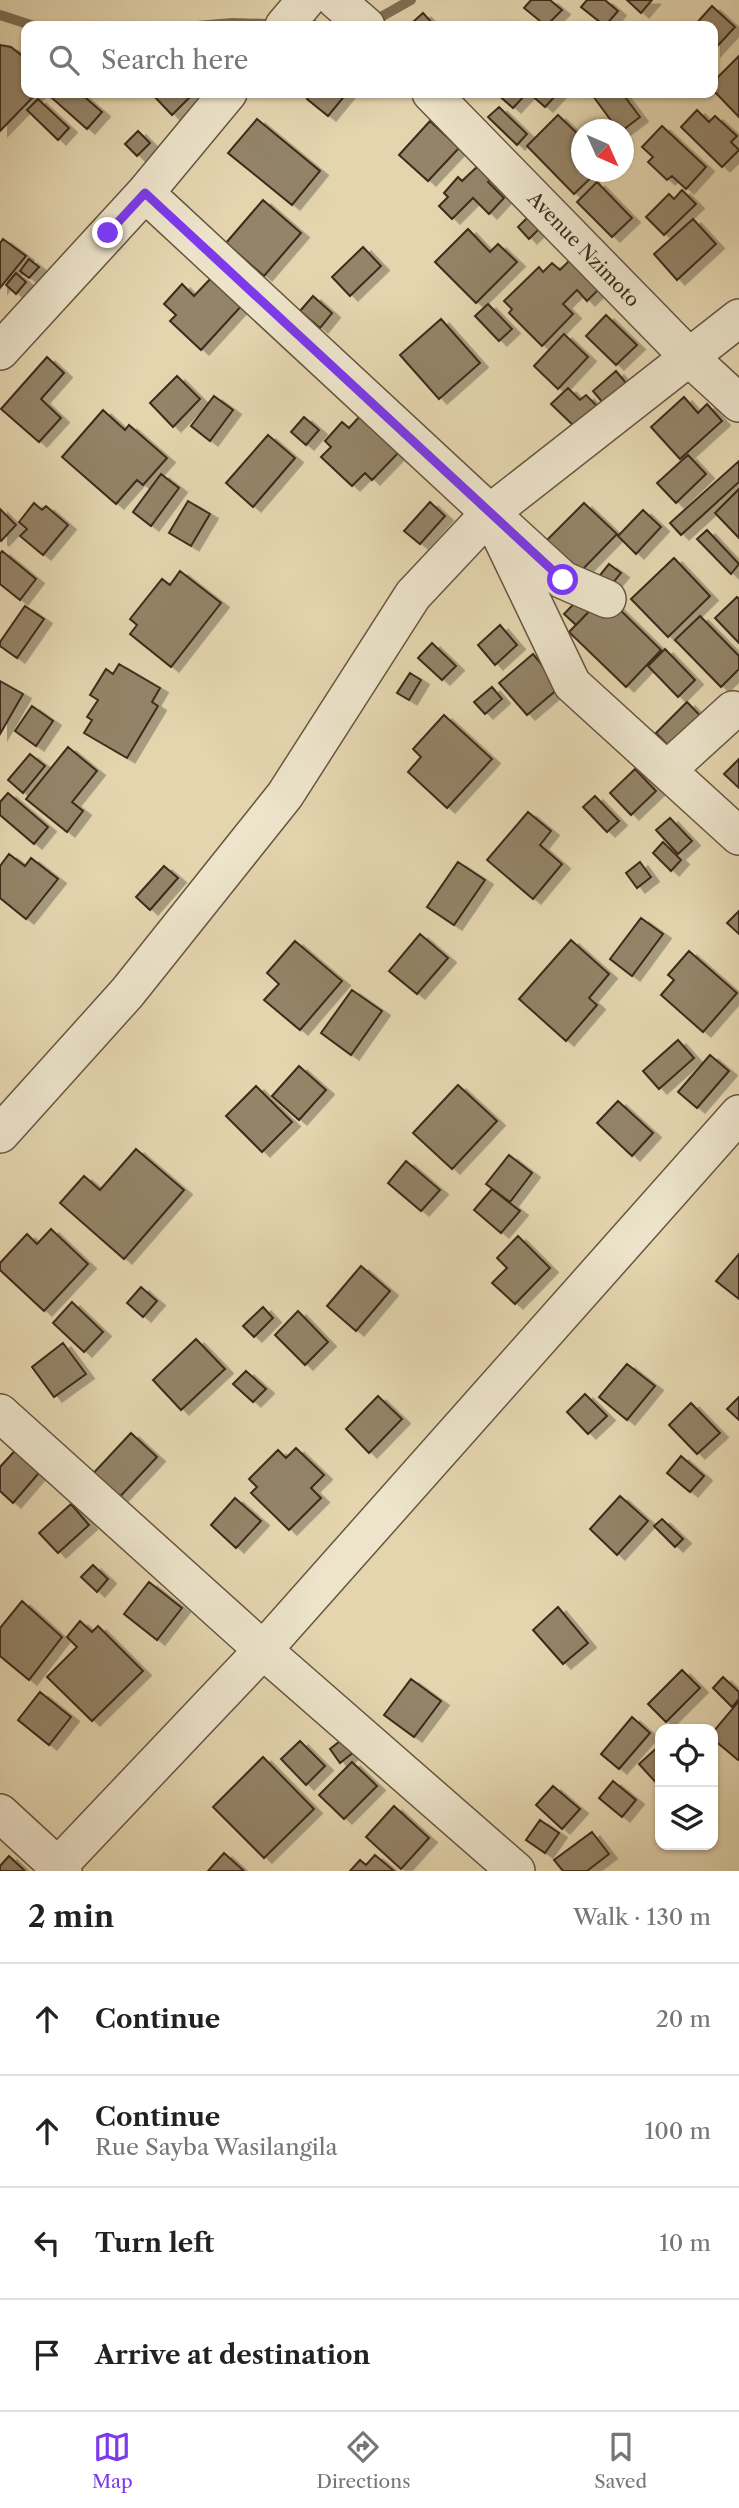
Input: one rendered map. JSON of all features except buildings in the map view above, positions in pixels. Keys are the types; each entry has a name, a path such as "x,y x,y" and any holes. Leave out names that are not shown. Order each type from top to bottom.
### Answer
{"street":[{"path":"288,21 306,0"},
{"path":"0,351 145,193 224,98"},
{"name":"Avenue Nzimoto","path":"436,98 690,358 739,403"},
{"path":"145,193 563,580 607,599"},
{"path":"0,1134 127,993 285,796 413,595 490,513 739,318"},
{"path":"490,513 572,684 739,836"},
{"path":"667,770 733,709"},
{"path":"0,1813 61,1869 263,1650 739,1114"},
{"path":"0,1413 263,1650 516,1871"}],"waterway":[{"path":"374,21 411,0"},
{"path":"0,15 21,22"}],"route":[{"path":"108,233 145,193 563,580"}]}
